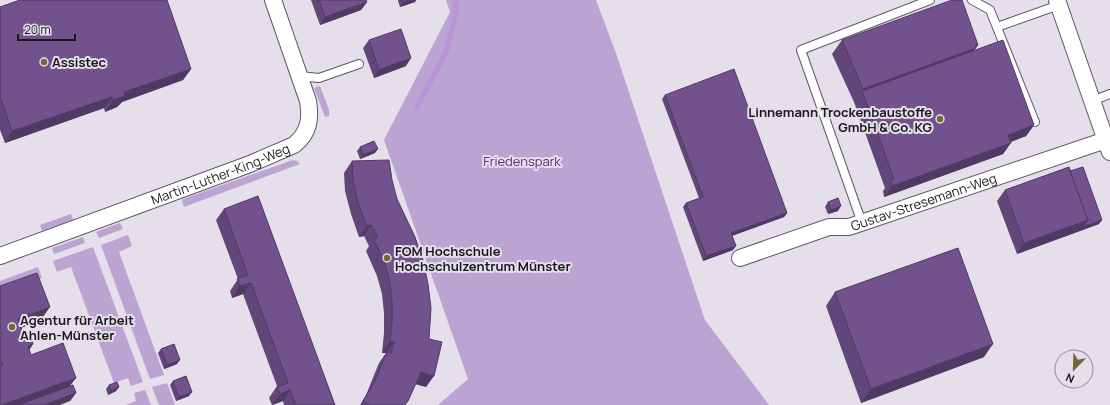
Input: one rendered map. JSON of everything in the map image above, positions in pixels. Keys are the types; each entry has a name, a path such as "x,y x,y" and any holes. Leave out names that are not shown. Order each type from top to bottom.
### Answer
{"street":[{"name":"Martin-Luther-King-Weg","path":"0,256 250,164 294,145 305,134 309,124 310,113 306,93 273,0"},
{"name":"Gustav-Stresemann-Weg","path":"740,258 829,227 849,228 1108,146 1058,2"}],"lane":[{"path":"862,223 800,50 930,0"},
{"path":"972,0 990,10 1035,122"},
{"path":"997,27 1058,2"},
{"path":"300,76 319,78 359,64"},
{"path":"1092,101 1110,94"}],"green space":[{"name":"Friedenspark","path":"446,0 596,0 617,56 705,320 769,405 438,405 468,379 384,140 450,12"},
{"path":"320,86 329,110 329,116 325,117 314,88"},
{"path":"293,160 300,164 184,207 182,201 183,199"},
{"path":"71,214 73,220 42,231 40,225"},
{"path":"120,223 123,229 99,238 96,232"},
{"path":"128,235 132,246 119,252 164,375 150,379 101,245"},
{"path":"83,237 85,243 54,254 52,248"},
{"path":"93,247 143,382 131,386 128,378 114,383 71,267 57,272 53,261"},
{"path":"38,267 42,278 0,293 0,281"},
{"path":"167,383 175,405 159,405 152,387"},
{"path":"145,390 151,405 126,405 136,401 134,393"}],"building":[{"path":"20,0 167,0 191,69 124,92 125,96 113,100 112,97 12,131 0,99 0,7"},
{"path":"319,0 366,0 367,2 325,17"},
{"path":"402,0 410,0 403,3"},
{"path":"952,0 962,0 978,45 975,46 976,48 863,89 842,40"},
{"path":"401,29 411,58 379,70 369,40"},
{"name":"Linnemann Trockenbaustoffe GmbH & Co. KG","path":"1003,40 1034,125 1008,135 1011,143 892,186 890,180 894,179 862,91"},
{"path":"734,69 787,213 731,233 736,246 706,256 686,203 703,197 665,95"},
{"path":"374,141 378,149 363,155 360,147"},
{"path":"389,160 397,199 415,237 423,260 431,308 429,339 442,342 434,376 421,372 405,405 369,405 363,401 374,383 387,352 391,353 394,342 390,341 392,302 390,283 385,264 374,240 378,237 371,225 367,226 358,203 353,180 352,161"},
{"path":"1069,167 1088,220 1024,243 1005,190"},
{"path":"1083,167 1102,220 1083,227 1088,220 1070,171"},
{"path":"258,196 335,405 296,405 290,390 280,394 277,387 288,383 251,283 240,286 237,279 248,275 224,209"},
{"path":"838,198 841,206 831,210 828,202"},
{"path":"958,248 993,344 871,389 835,292"},
{"path":"37,273 50,307 18,319 23,333 29,331 33,344 28,346 31,355 63,343 76,378 0,405 0,366 3,365 0,359 0,286"},
{"path":"174,344 180,360 167,365 161,349"},
{"path":"186,376 192,392 179,397 173,381"},
{"path":"117,382 119,387 111,391 109,385"},
{"path":"73,385 76,393 44,405 18,405"}],"waterway":[{"path":"417,107 446,52 455,19 455,0"}],"place":[{"name":"Assistec","path":"44,62"},
{"name":"Linnemann Trockenbaustoffe GmbH & Co. KG","path":"940,119"},
{"name":"FOM Hochschule Hochschulzentrum Münster","path":"387,258"},
{"name":"Agentur für Arbeit Ahlen-Münster","path":"12,327"}]}
